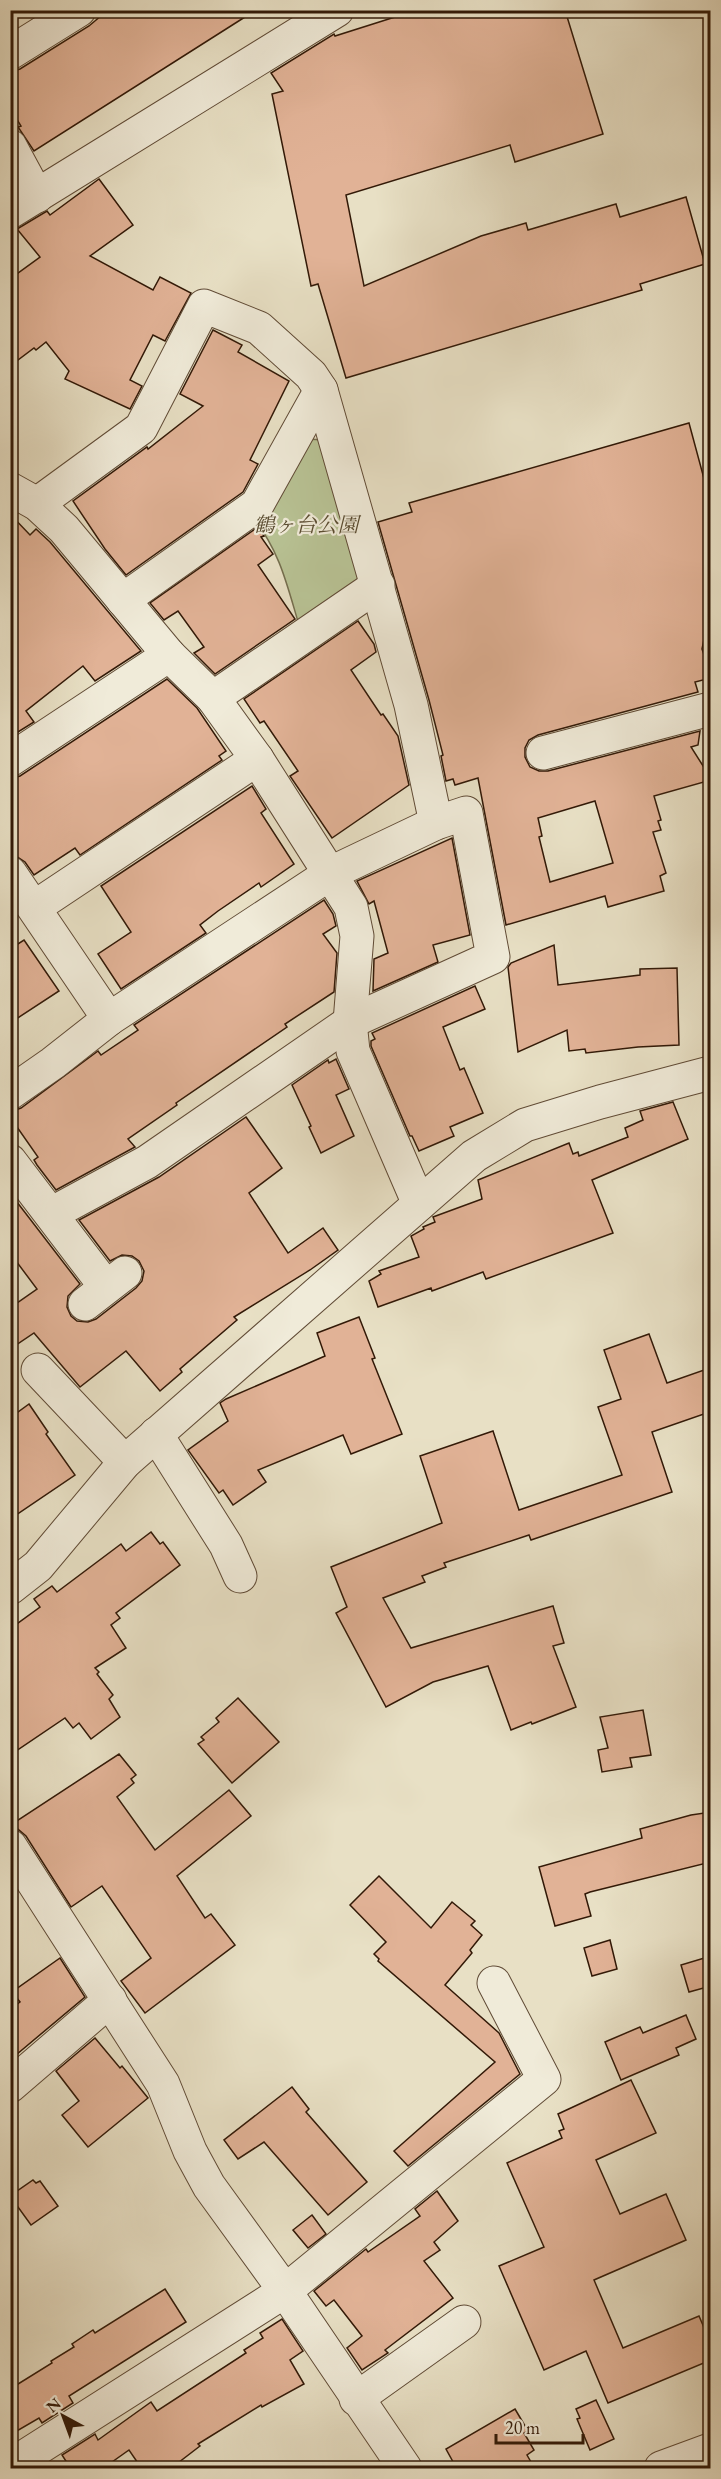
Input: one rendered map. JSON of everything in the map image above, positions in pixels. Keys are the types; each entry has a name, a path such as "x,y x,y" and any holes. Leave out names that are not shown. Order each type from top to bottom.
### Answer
{"street":[{"path":"10,53 79,10"},
{"path":"10,146 24,204 336,10"},
{"path":"419,1204 353,1051 350,1022 357,936 351,907 257,759 213,698 169,655 64,529 24,496 141,428 204,306 259,328 311,375 321,390 411,705 436,823"},
{"path":"123,600 257,505 321,390"},
{"path":"213,698 378,585"},
{"path":"10,760 169,655"},
{"path":"543,753 711,708"},
{"path":"35,907 257,759"},
{"path":"10,1093 53,1064 110,1018 331,873 436,823 466,813 493,957 350,1022 147,1162 51,1214"},
{"path":"10,873 110,1018"},
{"path":"10,1588 38,1566 125,1462 474,1156 525,1125 600,1102 711,1073"},
{"path":"10,1161 105,1288"},
{"path":"38,1370 125,1462"},
{"path":"156,1434 226,1545 240,1576"},
{"path":"10,1846 163,2084 190,2151 209,2186 285,2291 405,2469"},
{"path":"10,2466 285,2291 544,2079 494,1983"},
{"path":"10,2086 110,2000"},
{"path":"356,2399 464,2322"},
{"path":"661,2469 670,2463 711,2450"}],"green space":[{"name":"鶴ヶ台公園","path":"307,439 324,440 361,572 356,588 299,625 276,556 254,519"}],"building":[{"path":"108,10 256,10 34,151 18,127 21,126 10,108 10,72 20,69 89,26"},
{"path":"417,10 565,10 603,134 515,162 510,145 346,195 364,286 481,236 526,223 528,230 616,204 620,217 686,197 705,264 640,284 642,290 346,378 318,284 311,286 272,94 283,91 271,73 334,34 335,36"},
{"path":"99,179 133,225 90,256 153,290 160,277 191,293 165,341 153,335 130,380 142,386 130,409 65,379 69,371 46,342 10,366 10,279 40,257 17,229 47,211 50,215"},
{"path":"213,330 242,345 238,352 289,381 250,460 258,464 243,492 126,575 105,549 73,501 147,447 148,449 203,406 180,394"},
{"path":"689,423 706,486 708,621 702,649 708,666 707,679 695,682 698,692 538,735 529,740 525,748 525,757 530,767 539,771 548,771 700,731 698,745 691,747 705,769 704,782 654,796 661,820 658,821 661,830 653,832 666,873 660,876 664,891 608,907 605,896 506,925 478,778 455,785 453,779 446,781 441,756 443,755 429,700 378,522 412,512 409,503","holes":["595,801 613,863 550,882 539,837 542,836 538,818"]},
{"path":"10,514 30,535 36,529 50,542 141,651 95,681 83,666 26,711 34,722 10,737"},
{"path":"258,527 264,536 261,537 273,554 258,565 295,619 215,674 194,653 204,647 178,611 164,620 150,603"},
{"path":"358,621 374,644 376,652 351,670 398,736 409,785 332,838 290,776 298,771 264,721 260,723 244,699"},
{"path":"167,679 197,708 226,751 219,756 222,760 80,855 75,848 34,875 25,862 10,852 10,779 20,776"},
{"path":"252,786 266,809 261,813 294,864 261,887 259,883 218,911 200,925 206,933 121,989 98,954 131,932 101,886"},
{"path":"452,838 470,935 433,945 438,962 373,991 374,959 388,953 374,901 369,904 357,881"},
{"path":"324,900 333,914 336,926 323,934 337,953 334,992 285,1024 287,1027 128,1139 135,1147 56,1190 34,1160 38,1157 10,1117 10,1112 21,1108 98,1051 101,1055 138,1030 134,1025"},
{"path":"24,940 59,991 10,1023 10,949"},
{"path":"554,945 558,985 640,975 640,969 677,968 679,1045 586,1053 585,1049 569,1051 567,1030 518,1052 508,967 511,963"},
{"path":"475,986 485,1009 443,1027 460,1070 464,1068 483,1113 450,1127 454,1136 419,1151 410,1136 371,1046 371,1041 375,1039 372,1033"},
{"path":"336,1059 349,1089 336,1095 354,1136 321,1153 292,1085 328,1060 329,1063"},
{"path":"673,1102 688,1139 592,1180 613,1233 486,1279 483,1272 432,1291 431,1288 378,1307 369,1281 381,1274 379,1271 419,1257 411,1236 435,1222 433,1217 482,1199 478,1180 569,1143 573,1154 578,1152 579,1156 628,1137 625,1128 643,1120 640,1111"},
{"path":"246,1117 282,1168 249,1193 288,1253 323,1228 338,1250 234,1317 237,1320 180,1369 182,1372 160,1391 126,1351 80,1387 34,1333 10,1349 10,1308 37,1289 10,1253 10,1193 80,1284 68,1296 67,1307 71,1316 77,1321 88,1322 96,1319 136,1288 142,1281 144,1271 139,1261 132,1256 122,1255 110,1261 79,1220 159,1177"},
{"path":"359,1317 375,1358 372,1359 402,1434 351,1454 343,1435 258,1470 266,1482 233,1505 223,1490 219,1493 188,1450 228,1421 220,1403 325,1356 317,1333"},
{"path":"649,1334 667,1383 704,1370 704,1414 652,1432 672,1492 531,1540 529,1535 444,1563 446,1567 422,1576 425,1582 383,1598 411,1648 553,1606 564,1643 553,1646 576,1707 511,1730 488,1666 433,1682 386,1707 336,1613 347,1607 331,1567 442,1523 420,1456 493,1431 519,1510 622,1475 598,1407 621,1399 604,1350"},
{"path":"29,1404 48,1432 46,1434 75,1475 10,1519 10,1418"},
{"path":"151,1532 160,1544 163,1542 180,1565 116,1613 120,1618 111,1625 126,1648 95,1668 113,1695 109,1699 120,1717 91,1739 79,1723 73,1728 65,1718 10,1755 10,1629 40,1607 34,1599 52,1586 57,1592 121,1544 126,1551"},
{"path":"238,1698 279,1742 232,1783 198,1744 204,1740 201,1737 219,1722 216,1718"},
{"path":"643,1710 651,1755 630,1758 632,1767 602,1772 598,1750 608,1748 600,1717"},
{"path":"119,1754 136,1775 131,1779 134,1783 117,1797 155,1850 229,1790 251,1816 177,1876 205,1918 211,1914 235,1945 145,2013 121,1981 151,1958 102,1886 71,1907 26,1836 12,1824"},
{"path":"711,1812 711,1862 585,1894 591,1916 555,1926 539,1867 642,1838 640,1829"},
{"path":"379,1876 431,1928 452,1902 475,1921 471,1925 482,1935 470,1950 472,1953 445,1985 499,2033 520,2074 408,2166 394,2151 495,2062 378,1961 379,1959 374,1954 386,1942 350,1905"},
{"path":"610,1940 617,1969 592,1976 584,1948"},
{"path":"711,1956 711,1986 689,1992 681,1965"},
{"path":"60,1958 85,1997 10,2060 10,2010 20,2002 12,1992"},
{"path":"686,2015 696,2039 676,2048 679,2055 621,2080 605,2042 640,2027 643,2033"},
{"path":"95,2038 148,2098 88,2147 62,2115 79,2101 56,2071"},
{"path":"631,2080 656,2133 596,2160 620,2214 666,2194 686,2240 594,2280 623,2348 699,2316 711,2344 711,2360 608,2403 586,2351 544,2370 499,2266 544,2247 507,2163 562,2138 559,2131 564,2129 558,2114"},
{"path":"292,2087 309,2109 306,2112 367,2182 328,2215 264,2142 238,2159 224,2140"},
{"path":"33,2180 36,2183 40,2181 58,2206 31,2225 10,2196"},
{"path":"437,2191 458,2221 434,2242 440,2250 424,2261 453,2298 385,2350 388,2353 362,2370 347,2348 362,2336 334,2300 326,2306 314,2291 366,2249 368,2252 420,2216 415,2209"},
{"path":"312,2215 326,2234 308,2248 293,2230"},
{"path":"165,2289 186,2322 69,2396 73,2403 42,2423 39,2418 10,2435 10,2389 52,2363 51,2361 74,2347 72,2344 93,2330 95,2333"},
{"path":"282,2319 303,2351 290,2360 304,2384 262,2407 261,2405 198,2444 200,2446 170,2469 142,2469 129,2450 102,2469 71,2469 62,2455 95,2434 98,2440 151,2402 157,2411 246,2353 244,2350 263,2338 260,2333"},
{"path":"596,2400 614,2439 590,2450 577,2419 580,2418 576,2409"},
{"path":"515,2409 528,2431 524,2433 534,2450 527,2455 535,2469 457,2469 446,2449"}]}
